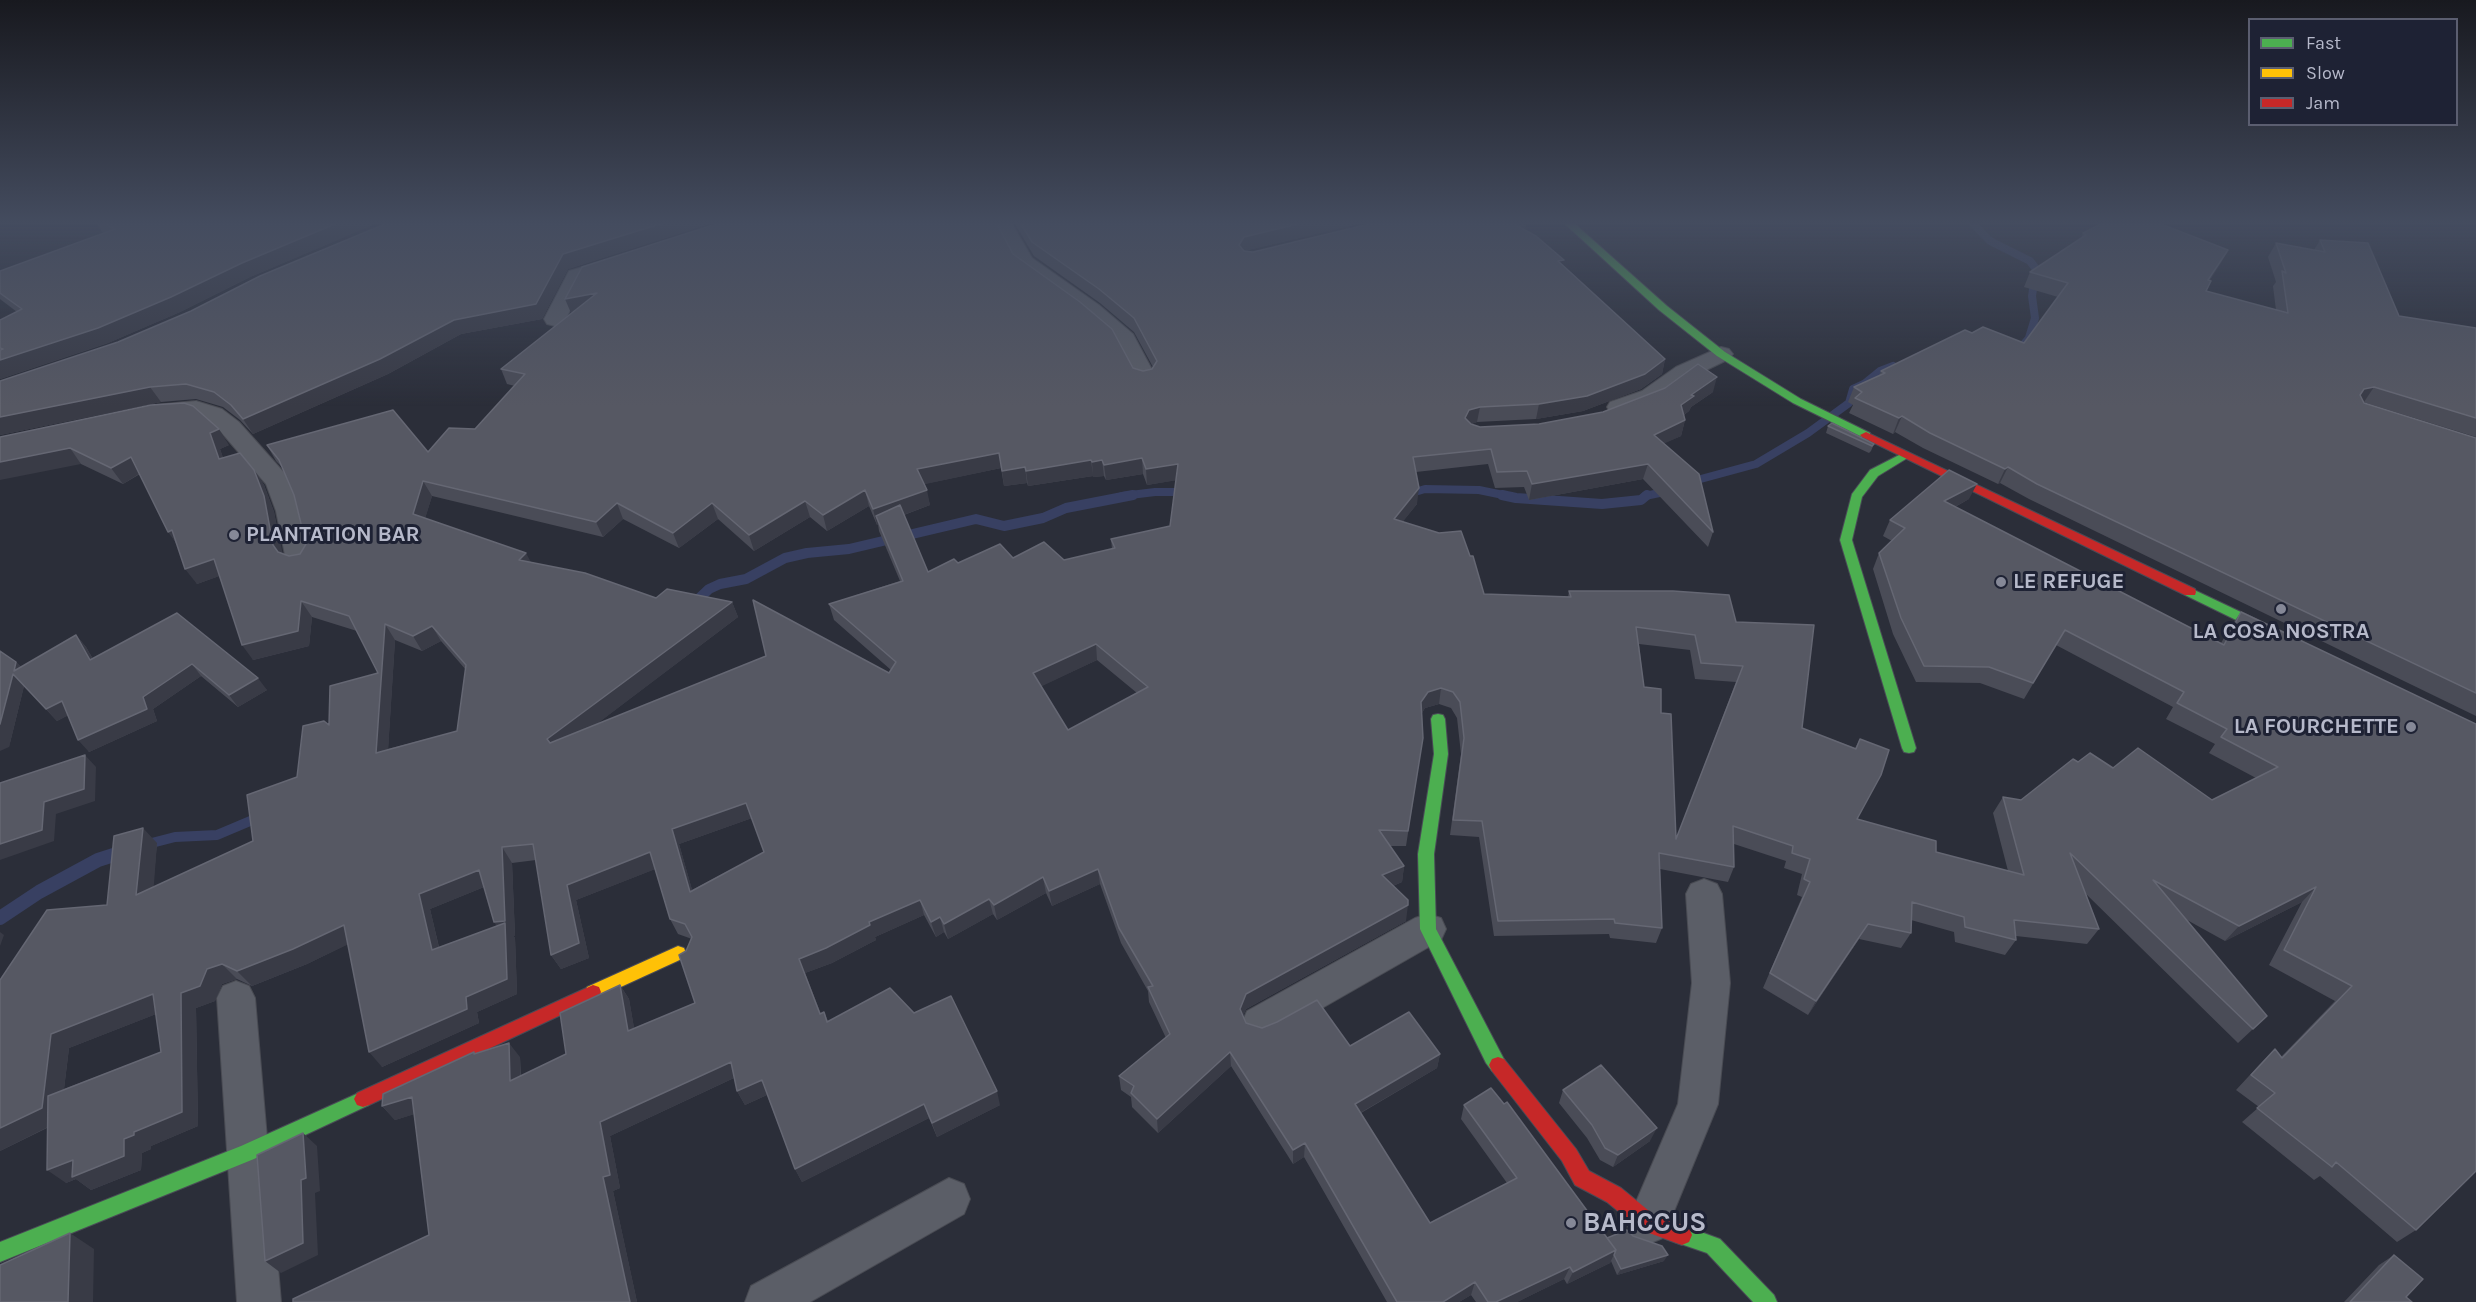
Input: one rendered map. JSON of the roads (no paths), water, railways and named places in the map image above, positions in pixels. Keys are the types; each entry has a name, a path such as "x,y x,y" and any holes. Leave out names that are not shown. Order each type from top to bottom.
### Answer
{"street":[{"path":"555,319 573,285"},
{"path":"1056,285 1091,310 1125,339 1144,377"},
{"path":"1637,285 1721,354 1797,402 2296,644"},
{"path":"1598,416 1651,396 1684,372 1721,354"},
{"path":"131,417 161,411 196,408 213,414 231,427 278,482 289,512 300,560"},
{"path":"1905,455 1874,473 1856,497 1846,540 1910,748"},
{"path":"1438,719 1441,754 1426,854 1428,929 1491,1057 1569,1155 1582,1178 1614,1195 1648,1223 1713,1246 1767,1302"},
{"path":"1648,1223 1698,1104 1711,983 1704,894"},
{"path":"1261,1023 1428,929"},
{"path":"0,1252 247,1153 678,953"},
{"path":"236,998 259,1302"},
{"path":"767,1302 949,1199"}],"waterway":[{"path":"2023,345 2029,338 2035,318 2032,296 2034,285"},
{"path":"1686,483 1756,464 1808,433 1849,403 1853,389 1864,384 1880,371 1893,366"},
{"path":"1405,495 1425,489 1479,490 1508,496"},
{"path":"1646,496 1669,491"},
{"path":"1122,496 1155,492 1186,492"},
{"path":"691,606 709,589 720,584 746,579 785,558 807,553 849,549 976,519 1004,526 1043,518 1066,508 1133,495"},
{"path":"1502,495 1602,504 1641,500 1646,496"},
{"path":"144,845 175,837 217,835 262,816"},
{"path":"0,918 39,892 98,860 123,852"}],"place":[{"name":"PLANTATION BAR","path":"234,535"},
{"name":"LE REFUGE","path":"2001,582"},
{"name":"LA COSA NOSTRA","path":"2281,609"},
{"name":"LA FOURCHETTE","path":"2411,727"},
{"name":"BAHCCUS","path":"1571,1223"}]}
